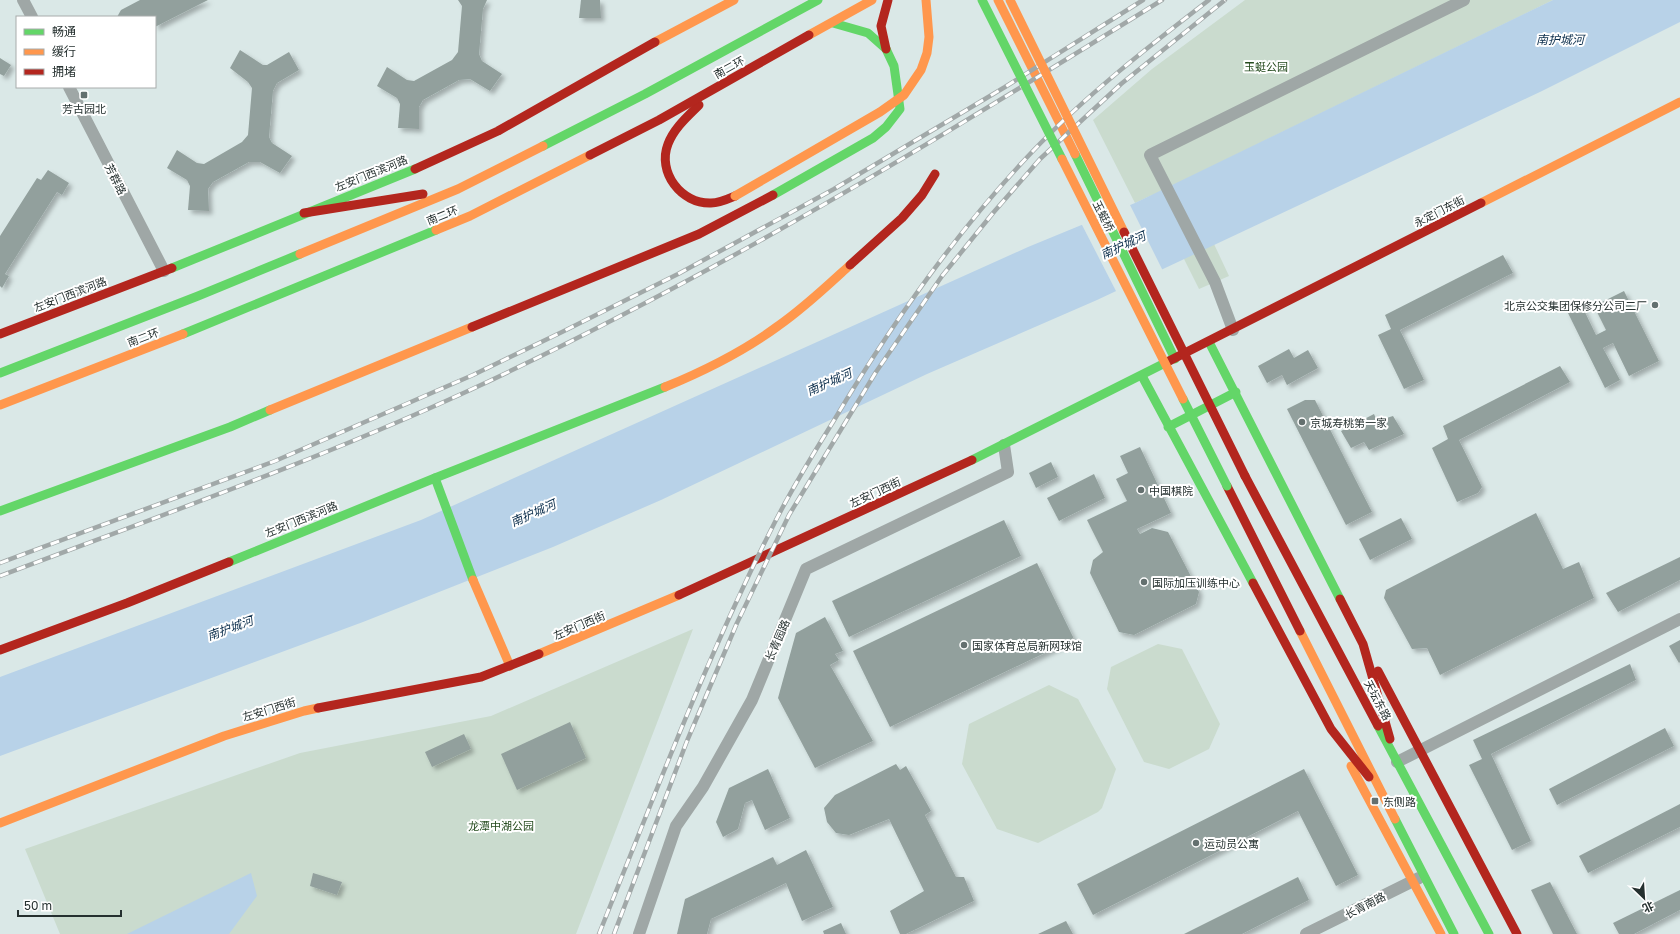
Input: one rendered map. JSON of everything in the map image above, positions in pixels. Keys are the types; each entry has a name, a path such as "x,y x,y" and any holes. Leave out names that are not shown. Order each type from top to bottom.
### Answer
{"main road":[{"name":"左安门西滨河路","path":"0,334 164,271 403,174 498,131 654,42 734,0"},
{"name":"南二环","path":"0,373 198,296 458,189 645,94 805,4 818,0"},
{"name":"南二环","path":"0,405 209,324 470,216 659,120 872,0"},
{"path":"0,511 230,426 699,234 733,217 873,138 886,127 900,109 894,66 886,49 881,26 888,0"},
{"path":"715,88 676,130 668,144 665,165 667,174 680,193 689,198 710,203 723,201 735,196 880,112 904,95 921,70 927,53 929,37 926,0"},
{"name":"玉蜓桥","path":"982,0 1226,486 1383,794"},
{"path":"998,0 1175,359"},
{"name":"玉蜓桥","path":"1010,0 1245,476"},
{"path":"833,23 868,33 886,49"},
{"name":"永定门东街","path":"1175,359 1680,102"},
{"name":"左安门西滨河路","path":"0,650 127,603 682,380 737,352 778,326 820,292 902,218 922,194 935,174"},
{"path":"304,213 458,189"},
{"path":"1209,342 1236,392 1363,644 1421,750 1517,934"},
{"name":"左安门西街","path":"0,823 224,736 304,711 481,677 558,648 698,587 1004,445 1175,359"},
{"path":"1142,376 1331,729 1418,878 1454,934"},
{"path":"1168,427 1236,392"},
{"name":"天坛东路","path":"1245,476 1489,934"},
{"path":"435,478 480,599 510,666"},
{"path":"1363,644 1397,762"},
{"path":"1331,729 1383,794 1441,934"}],"street":[{"path":"23,0 31,16"},
{"path":"1233,330 1215,282 1150,155 1464,0"},
{"name":"芳群路","path":"70,88 164,271"},
{"name":"长青园路","path":"639,934 676,826 703,786 752,700 806,569 1008,472 1004,445"},
{"path":"1397,762 1680,619"},
{"name":"长青南路","path":"1306,934 1418,878"}],"green space":[{"name":"玉蜓公园","path":"1245,0 1553,0 1184,180 1229,276 1199,289 1152,195 1135,203 1093,120 1152,69"},
{"name":"龙潭中湖公园","path":"693,629 576,934 60,934 25,849 300,753 491,716"},
{"path":"1158,644 1182,649 1220,724 1209,749 1169,769 1144,762 1107,689 1111,667"},
{"path":"1049,685 1078,699 1116,769 1102,808 1098,812 1038,843 997,829 962,764 969,724"}],"water":[{"name":"南护城河","path":"1553,0 1680,0 1680,22 1542,91 1097,300 927,374 661,500 553,547 363,622 0,756 0,677 421,520 1028,247 1135,203"},
{"path":"251,873 257,896 229,934 127,934"}],"pier":[{"path":"1129,203 1163,271 1117,293 1081,223"}],"building":[{"path":"140,0 208,0 156,26 156,16 118,16 121,10"},
{"path":"458,0 487,0 483,9 479,54 482,61 502,74 490,91 470,79 459,80 423,100 419,107 419,129 398,128 400,104 397,98 377,86 387,67 407,80 414,81 452,60 458,52 462,6"},
{"path":"581,0 600,0 601,18 579,18"},
{"path":"240,50 263,65 267,65 289,52 299,70 277,83 273,91 269,137 272,143 292,156 280,173 260,162 249,162 213,182 208,189 209,211 188,210 190,186 187,180 167,168 177,150 197,163 204,164 242,142 248,135 252,88 248,82 230,68"},
{"path":"0,58 11,65 4,76 0,74"},
{"path":"48,170 69,183 62,195 57,192 5,274 9,276 2,288 0,286 0,236 37,178 41,180"},
{"path":"1503,255 1513,273 1400,330 1424,380 1404,389 1378,335 1391,329 1385,315"},
{"path":"1624,291 1659,361 1629,376 1613,343 1603,348 1620,380 1605,388 1567,311 1581,304 1596,335 1606,330 1594,306"},
{"path":"1289,349 1294,358 1308,350 1318,368 1287,385 1282,375 1267,383 1258,366"},
{"path":"1560,366 1570,382 1459,440 1482,487 1478,493 1457,502 1432,448 1448,439 1443,426"},
{"path":"1305,400 1315,400 1372,512 1346,525 1287,409"},
{"path":"1374,414 1377,421 1393,416 1404,434 1369,450 1364,442 1351,448 1341,431"},
{"name":"国际加压训练中心","path":"1140,447 1171,513 1137,529 1140,534 1152,528 1168,532 1199,592 1196,604 1134,635 1119,632 1090,573 1093,560 1103,552 1087,520 1127,501 1116,479 1128,473 1120,456"},
{"path":"1051,462 1058,477 1036,488 1029,473"},
{"path":"1094,474 1105,498 1059,521 1047,498"},
{"path":"1536,513 1563,569 1579,562 1594,598 1440,675 1427,648 1412,649 1384,598 1386,590"},
{"path":"1401,518 1412,539 1370,560 1359,539"},
{"path":"1004,520 1021,556 849,637 832,601"},
{"path":"1680,557 1680,580 1618,612 1606,593"},
{"name":"国家体育总局新网球馆","path":"1037,563 1074,639 890,727 853,651"},
{"path":"825,617 843,651 835,654 839,660 830,665 873,741 815,768 778,698 796,633"},
{"path":"1680,640 1680,662 1679,663 1669,646"},
{"path":"1630,664 1636,680 1491,754 1531,841 1512,850 1469,765 1482,759 1473,740"},
{"path":"570,722 586,758 517,790 501,754"},
{"path":"1665,728 1674,746 1557,805 1549,789"},
{"path":"464,734 471,749 432,767 425,752"},
{"path":"896,764 900,770 906,766 931,811 925,815 956,877 964,877 974,901 906,934 900,934 890,911 924,891 889,819 849,835 836,833 827,822 824,808 835,795"},
{"path":"768,769 790,818 765,830 752,800 745,803 738,829 723,837 716,822 729,788"},
{"name":"运动员公寓","path":"1304,769 1358,875 1336,886 1298,811 1093,915 1077,884"},
{"path":"1680,804 1680,827 1588,873 1579,856"},
{"path":"806,850 833,907 802,921 786,883 711,919 707,934 677,934 685,899 773,857 777,865"},
{"path":"313,873 342,882 337,895 310,886"},
{"path":"1298,877 1309,900 1242,934 1184,934"},
{"path":"1550,882 1577,934 1553,934 1531,890"},
{"path":"1680,890 1680,910 1634,934 1619,934 1613,923"},
{"path":"1066,921 1073,934 1038,934"},
{"path":"841,923 846,934 824,934 823,931"}],"railway":[{"path":"0,563 275,461 473,375 562,332 678,274 834,189 1005,87 1143,0"},
{"path":"0,576 294,465 410,417 558,348 734,255 821,206 992,105 1162,0"},
{"path":"599,934 682,726 759,554 796,483 877,351 925,281 950,248 976,215 1032,152 1052,131 1095,92 1140,54 1209,0"},
{"path":"614,934 687,741 737,623 789,515 876,372 942,276 993,213 1040,159 1121,84 1225,0"}],"traffic: fast":[{"path":"543,146 645,94 818,0"},
{"path":"982,0 1062,159"},
{"path":"833,23 868,33 886,49"},
{"path":"773,195 873,138 886,127 900,109 894,66 886,49"},
{"path":"1075,154 1175,359"},
{"path":"172,268 415,169"},
{"path":"183,334 436,230"},
{"path":"0,373 198,296 300,254"},
{"path":"1209,342 1340,599"},
{"path":"972,460 1169,361"},
{"path":"1142,376 1253,583"},
{"path":"435,478 665,387"},
{"path":"1168,427 1236,392"},
{"path":"1183,399 1227,486"},
{"path":"0,511 230,427 270,410"},
{"path":"229,562 435,478 473,580"},
{"path":"1378,726 1489,934"},
{"path":"1395,819 1454,934"}],"traffic: slow":[{"path":"655,42 734,0"},
{"path":"809,35 872,0"},
{"path":"735,196 880,112 904,95 921,70 927,53 929,37 926,0"},
{"path":"998,0 1075,154"},
{"path":"1010,0 1124,232"},
{"path":"1481,203 1680,102"},
{"path":"300,254 458,189 543,146"},
{"path":"436,230 470,216 590,155"},
{"path":"1062,159 1183,399"},
{"path":"665,387 723,360 765,335 788,319 850,265"},
{"path":"270,410 472,327"},
{"path":"0,405 183,334"},
{"path":"473,580 510,666"},
{"path":"539,654 679,595"},
{"path":"1300,631 1395,819"},
{"path":"0,823 224,736 318,708"},
{"path":"1351,766 1441,934"}],"traffic: jam":[{"path":"886,49 881,26 888,0"},
{"path":"590,155 659,120 809,35"},
{"path":"415,169 498,131 655,42"},
{"path":"699,105 678,128 668,144 665,155 669,175 681,192 700,202 711,203 723,201 735,196"},
{"path":"850,265 902,218 922,195 935,174"},
{"path":"304,213 423,194"},
{"path":"472,327 699,234 773,195"},
{"path":"1169,361 1481,203"},
{"path":"1124,232 1245,476"},
{"path":"0,334 172,268"},
{"path":"679,595 972,460"},
{"path":"1245,476 1378,726"},
{"path":"1227,486 1300,631"},
{"path":"0,650 127,603 229,562"},
{"path":"1253,583 1331,729 1369,777"},
{"path":"1340,599 1363,644 1390,739"},
{"path":"318,708 481,677 539,654"},
{"path":"1378,671 1517,934"}],"place":[{"name":"芳古园北","path":"84,95"},
{"name":"北京公交集团保修分公司二厂","path":"1655,305"},
{"name":"京城寿桃第一家","path":"1302,422"},
{"name":"中国棋院","path":"1141,490"},
{"name":"国际加压训练中心","path":"1144,582"},
{"name":"国家体育总局新网球馆","path":"964,645"},
{"name":"东侧路","path":"1375,801"},
{"name":"运动员公寓","path":"1196,843"}]}
